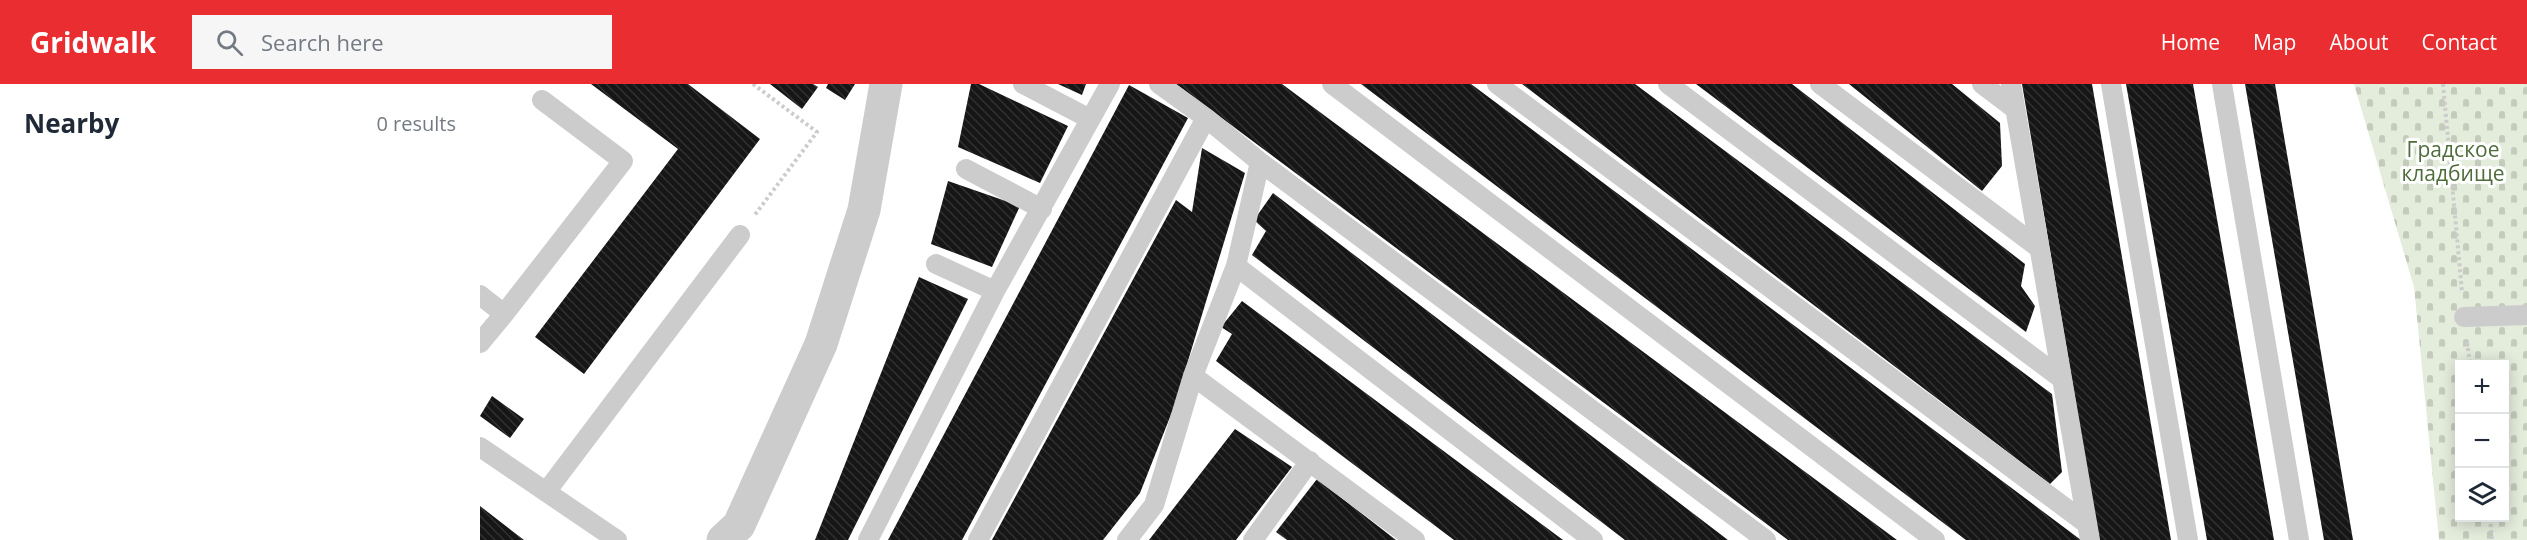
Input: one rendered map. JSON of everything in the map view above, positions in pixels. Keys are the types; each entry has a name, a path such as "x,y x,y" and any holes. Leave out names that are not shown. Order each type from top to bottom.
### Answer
{"street":[{"path":"723,540 739,525 822,344 864,210 886,84"}],"lane":[{"path":"1023,84 1090,119"},
{"path":"868,540 995,291 1110,84"},
{"path":"1159,84 1766,540"},
{"path":"1332,84 1935,540"},
{"path":"1497,84 2088,532"},
{"path":"1668,84 2062,379"},
{"path":"1820,84 2039,248"},
{"path":"1982,84 2015,109"},
{"path":"2011,84 2088,532"},
{"path":"2111,84 2188,540"},
{"path":"2222,84 2300,540"},
{"path":"480,343 623,161 542,100"},
{"path":"978,540 1206,118"},
{"path":"1127,540 1154,504 1193,376 1236,266 1260,162"},
{"path":"966,169 1042,209"},
{"path":"546,492 740,236"},
{"path":"936,264 995,291"},
{"path":"1236,266 1593,540"},
{"path":"480,295 504,314"},
{"path":"2464,317 2527,315"},
{"path":"1193,376 1415,540"},
{"path":"480,447 617,540"},
{"path":"1255,539 1310,461"}],"path":[{"path":"740,236 817,132 753,84"},
{"path":"2443,84 2469,360"},
{"path":"2490,522 2492,540"}],"green space":[{"name":"Градское кладбище","path":"2354,84 2527,84 2527,540 2439,540 2414,287"}],"building":[{"path":"591,84 688,84 760,139 584,374 535,337 678,149"},
{"path":"770,84 813,84 818,87 802,109"},
{"path":"828,84 855,84 845,100 826,88"},
{"path":"971,84 979,84 1068,126 1040,183 958,147"},
{"path":"1058,84 1086,84 1082,95"},
{"path":"1176,84 1282,84 1897,540 1788,540"},
{"path":"1361,84 1471,84 2081,540 1966,540"},
{"path":"1522,84 1635,84 2052,394 2062,472 2050,484"},
{"path":"1696,84 1792,84 2025,264 2021,286 2035,306 2026,332"},
{"path":"1849,84 1952,84 2000,123 2002,166 1982,191"},
{"path":"2022,84 2092,84 2171,540 2099,540"},
{"path":"2126,84 2193,84 2274,540 2207,540"},
{"path":"2245,84 2275,84 2353,540 2324,540"},
{"path":"1129,85 1188,118 962,540 888,540"},
{"path":"1202,148 1245,173 1174,407 1140,493 1103,540 992,540 1176,200 1192,212"},
{"path":"948,181 1020,206 992,267 931,244"},
{"path":"1273,193 1728,540 1625,540 1252,255 1266,231 1254,220"},
{"path":"919,277 968,299 848,540 815,540"},
{"path":"1242,301 1563,540 1454,540 1216,361 1232,334 1221,327"},
{"path":"492,396 524,419 510,438 480,416"},
{"path":"1235,429 1292,467 1236,540 1149,540"},
{"path":"1317,479 1396,540 1287,540 1276,532"},
{"path":"480,506 524,540 480,540"}]}
